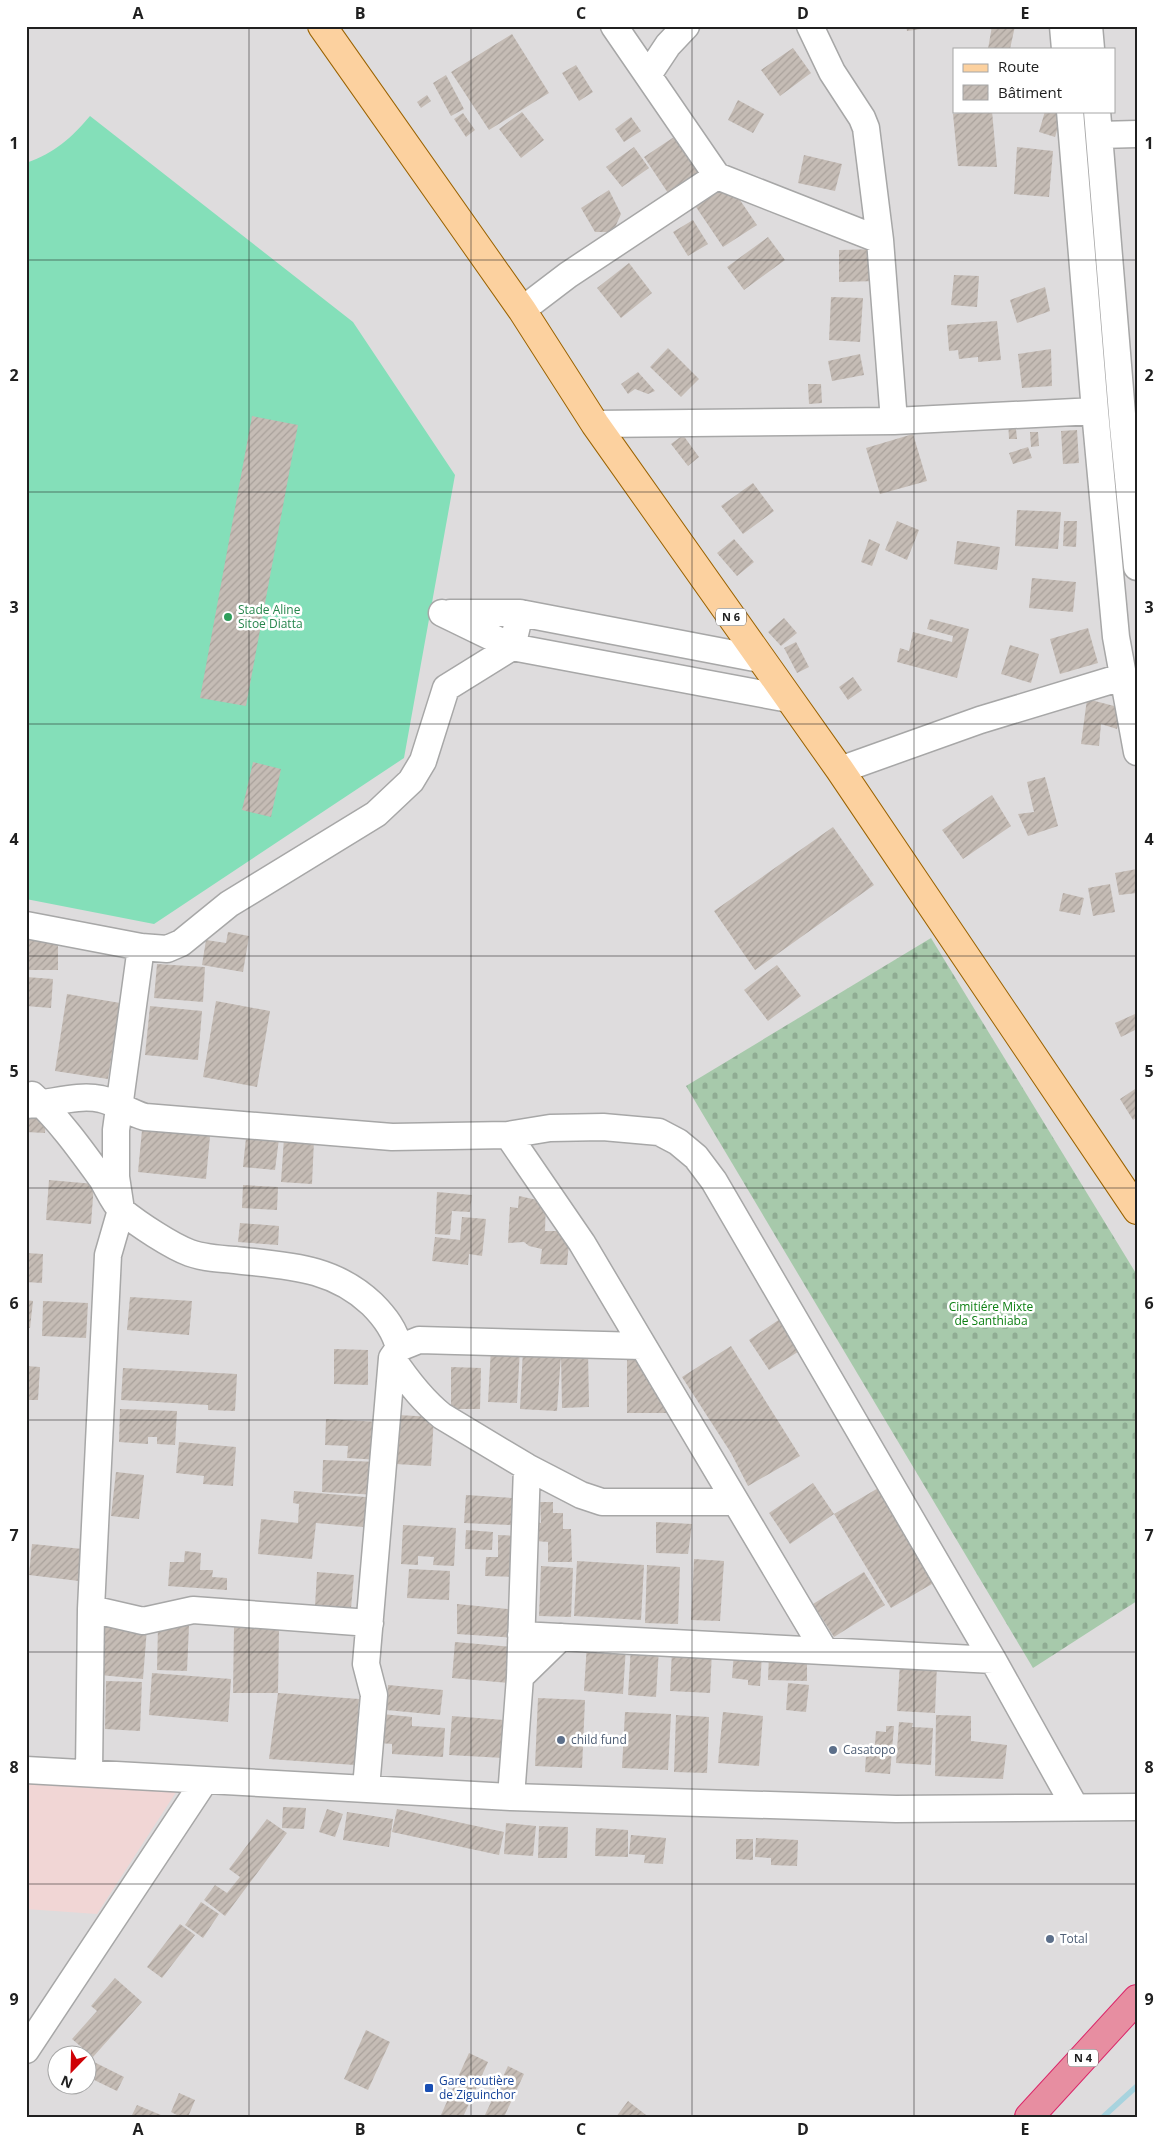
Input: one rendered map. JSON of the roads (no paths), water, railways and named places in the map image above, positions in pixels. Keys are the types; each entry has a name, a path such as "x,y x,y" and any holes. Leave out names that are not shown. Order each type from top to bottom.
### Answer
{"highway":[{"name":"N 4","path":"1029,2117 1137,1999"}],"main road":[{"name":"N 6","path":"322,26 522,310 595,424 840,770 1137,1210"}],"street":[{"path":"614,26 717,176 880,240"},
{"path":"648,74 668,46 686,26"},
{"path":"810,26 832,72 862,118 866,128 880,240 894,421"},
{"path":"1063,26 1065,48"},
{"path":"1089,26 1091,48"},
{"path":"1070,112 1116,637 1137,752"},
{"path":"1137,134 1098,123 1130,425 1137,567"},
{"path":"522,310 568,275 717,176"},
{"path":"595,424 894,421 1095,411"},
{"path":"760,659 520,613 442,613 512,647 789,699"},
{"path":"26,924 140,948 167,949 181,943 229,904 376,814 412,781 422,761 446,688 512,647 520,613"},
{"path":"840,770 980,720 1122,677"},
{"path":"89,1772 91,1609 108,1255 121,1210 116,1177 116,1130 140,948"},
{"path":"32,1099 99,1098 120,1105 130,1112 145,1117 392,1138 508,1135 550,1128 594,1127 658,1132 678,1142 696,1157 714,1181 993,1660 1075,1808"},
{"path":"32,1099 80,1148 121,1210 169,1242 190,1253 208,1257 306,1268 331,1277 358,1290 392,1327 395,1353 366,1664 374,1695 366,1788"},
{"path":"508,1135 582,1243 824,1650"},
{"path":"395,1353 419,1340 642,1346"},
{"path":"395,1353 408,1381 432,1407 527,1467 580,1495 602,1502 735,1502"},
{"path":"511,1797 520,1677 527,1467"},
{"path":"91,1609 143,1621 193,1610 370,1623"},
{"path":"521,1635 993,1660"},
{"path":"520,1677 561,1637"},
{"path":"26,1770 89,1772 511,1797 896,1809 1137,1807"},
{"path":"26,2050 206,1780"}],"waterway":[{"path":"1103,2117 1137,2086"}],"place":[{"name":"Stade Aline Sitoe Diatta","path":"228,617"},
{"name":"child fund","path":"561,1740"},
{"name":"Casatopo","path":"833,1750"},
{"name":"Total","path":"1050,1939"},
{"name":"Gare routière de Ziguinchor","path":"429,2088"}],"park label":[{"name":"Cimitiére Mixte de Santhiaba","path":"991,1314"}]}
